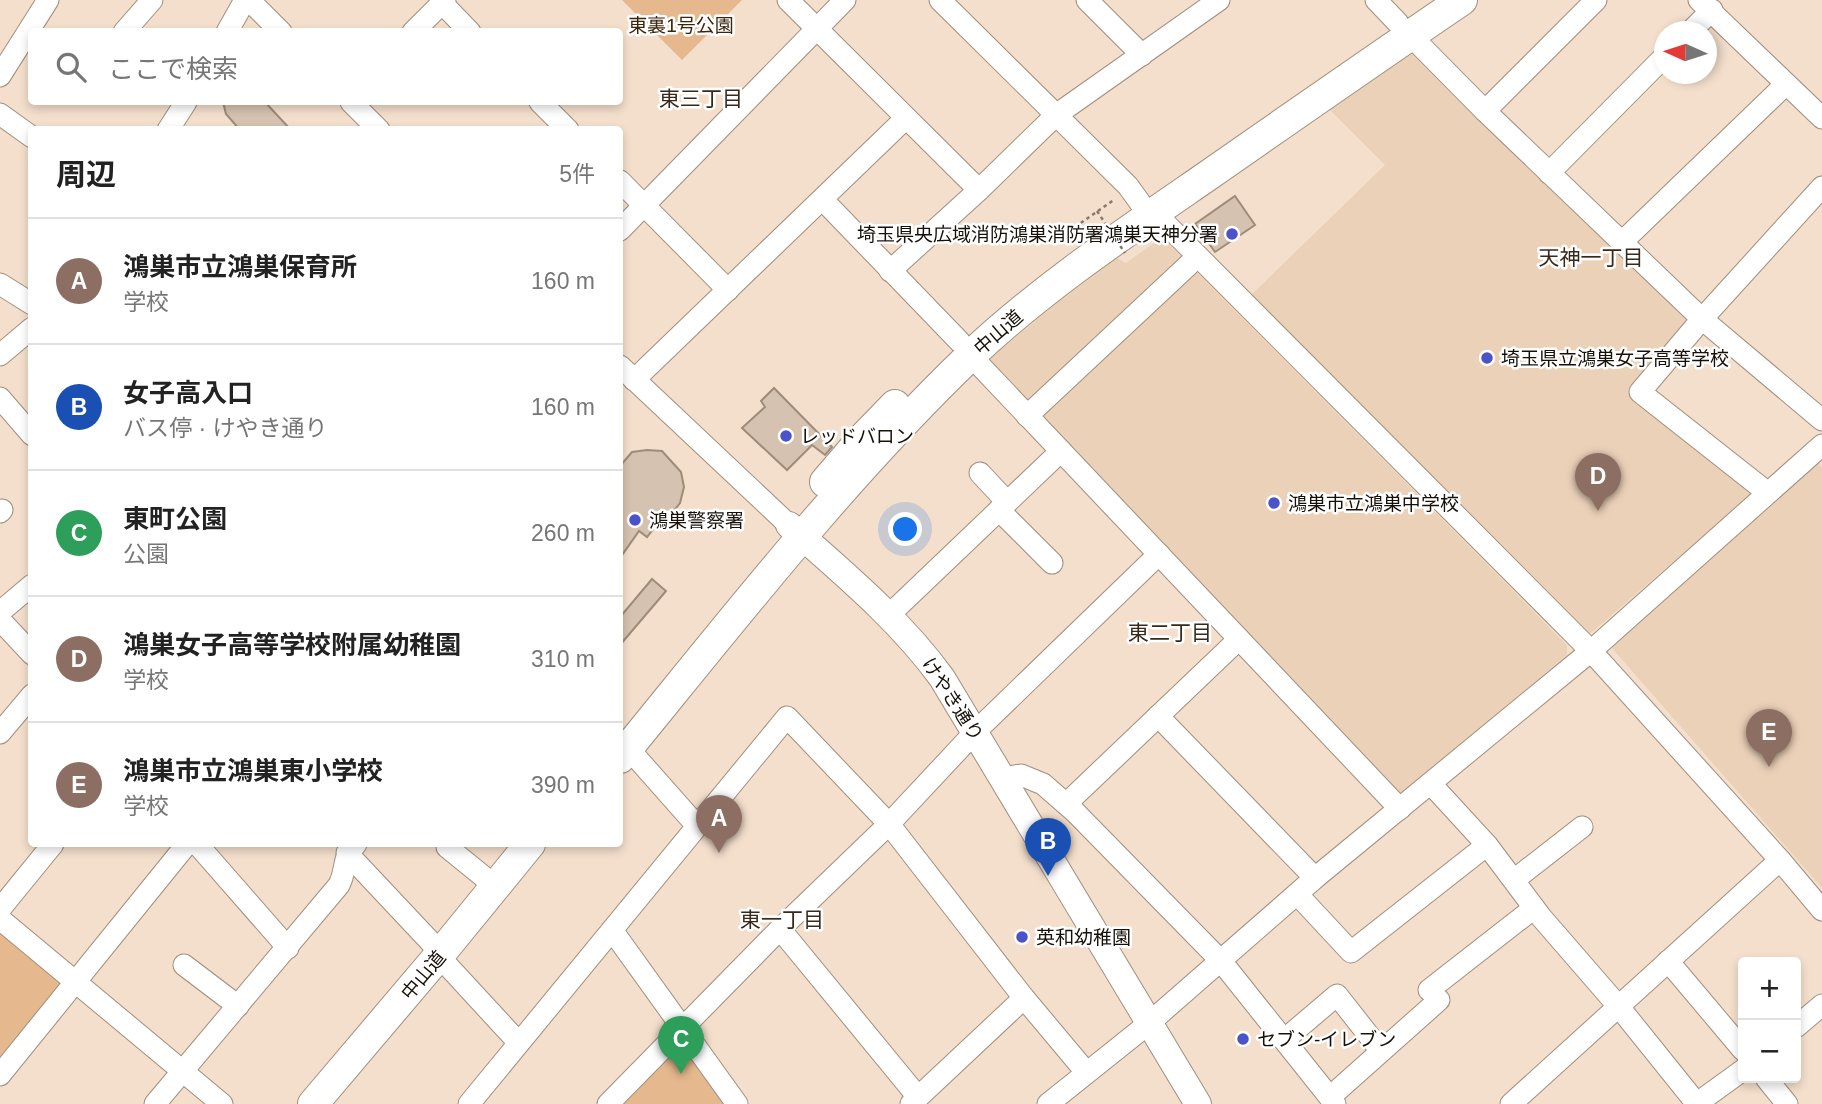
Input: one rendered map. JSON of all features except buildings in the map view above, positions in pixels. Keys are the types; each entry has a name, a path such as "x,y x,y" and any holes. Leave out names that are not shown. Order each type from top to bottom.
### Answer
{"highway":[{"name":"中山道","path":"1404,29 1431,0"},
{"name":"中山道","path":"623,746 796,531 860,441 965,349 1046,291 1138,204 1404,29 1462,0"},
{"name":"中山道","path":"335,1104 445,959 495,886 528,847"},
{"name":"中山道","path":"313,1104 546,847"}],"main road":[{"name":"けやき通り","path":"796,531 888,615 920,648 942,678 1198,1104"}],"street":[{"path":"30,28 48,0"},
{"path":"128,28 152,0"},
{"path":"230,28 247,0 277,28"},
{"path":"788,0 979,190"},
{"path":"623,227 845,0"},
{"path":"940,0 1128,186 1138,204 1197,257 1591,651 1822,910"},
{"path":"1087,0 1142,55"},
{"path":"890,271 1056,115 1219,0"},
{"path":"1376,0 1485,111 1702,319 1822,420"},
{"path":"1485,111 1596,0"},
{"path":"417,28 444,1 467,28"},
{"path":"1696,21 1705,5 1822,118"},
{"path":"0,76 28,32"},
{"path":"1549,173 1654,67"},
{"path":"1622,242 1786,84"},
{"path":"171,126 184,105"},
{"path":"354,105 375,126"},
{"path":"543,105 564,126"},
{"path":"0,114 28,134"},
{"path":"627,373 728,290 906,118"},
{"path":"623,184 728,290"},
{"path":"1768,493 1640,392 1702,319 1822,187"},
{"path":"823,200 1400,809"},
{"path":"1027,416 1197,257"},
{"path":"0,284 28,302"},
{"path":"0,355 28,331"},
{"name":"けやき通り","path":"627,373 796,531"},
{"path":"0,398 28,430"},
{"path":"1054,1102 1086,1072 1149,1024 1315,878 1591,651 1821,447"},
{"path":"888,615 1061,451"},
{"path":"980,473 1003,506 1052,562"},
{"path":"608,1104 780,929 889,824 975,732 1159,554"},
{"path":"0,611 28,588"},
{"path":"0,620 28,650"},
{"path":"1066,804 1239,639"},
{"path":"0,733 28,700"},
{"path":"1158,716 1315,878"},
{"path":"469,1104 787,717 889,824 1024,998 1086,1072"},
{"path":"623,748 697,826"},
{"path":"1002,778 1021,775 1043,784 1066,804 1221,961 1332,1100 1434,995 1534,908"},
{"path":"1431,784 1487,845 1534,908 1619,1006 1697,1104 1738,1074"},
{"path":"1514,880 1582,827"},
{"path":"1297,894 1351,952 1487,845"},
{"path":"0,909 51,847"},
{"path":"0,1075 185,847"},
{"path":"200,847 288,948"},
{"path":"155,1104 340,885 344,861 352,848 519,1043"},
{"path":"447,848 495,886"},
{"path":"1511,1104 1780,860"},
{"path":"0,919 222,1104"},
{"path":"780,929 915,1101 1024,998"},
{"path":"612,930 737,1104"},
{"path":"1668,961 1738,1044"},
{"path":"184,965 238,1006"},
{"path":"1284,1040 1337,995 1381,1051"},
{"path":"1801,1023 1822,1004"},
{"path":"1770,1083 1787,1104"}],"path":[{"path":"1075,228 1097,211 1138,204"},
{"path":"1097,211 1125,253"}],"shaded area":[{"name":"埼玉県立鴻巣女子高等学校","path":"1413,52 1694,322 1634,394 1752,485 1752,494 1585,638 1250,296 1385,165 1330,110"},
{"name":"鴻巣市立鴻巣中学校","path":"1162,237 1567,645 1567,655 1398,797 987,361 1117,258 1126,263"},
{"path":"1817,461 1822,468 1822,888 1611,647"}],"green space":[{"name":"東裏1号公園","path":"622,0 742,0 682,60"},
{"path":"0,927 66,983 0,1067"},
{"path":"682,1042 731,1104 621,1104"}],"place":[{"name":"埼玉県央広域消防鴻巣消防署鴻巣天神分署","path":"1232,234"},
{"name":"埼玉県立鴻巣女子高等学校","path":"1487,358"},
{"name":"レッドバロン","path":"786,436"},
{"name":"鴻巣市立鴻巣中学校","path":"1274,503"},
{"name":"鴻巣女子高等学校附属幼稚園","path":"1598,511"},
{"name":"鴻巣警察署","path":"635,520"},
{"name":"鴻巣市立鴻巣東小学校","path":"1769,767"},
{"name":"鴻巣市立鴻巣保育所","path":"719,853"},
{"name":"女子高入口","path":"1048,876"},
{"name":"英和幼稚園","path":"1022,937"},
{"name":"セブン-イレブン","path":"1243,1039"},
{"name":"東町公園","path":"681,1074"}],"district":[{"name":"東三丁目","path":"701,99"},
{"name":"天神一丁目","path":"1591,258"},
{"name":"東二丁目","path":"1170,633"},
{"name":"東一丁目","path":"782,920"}]}
